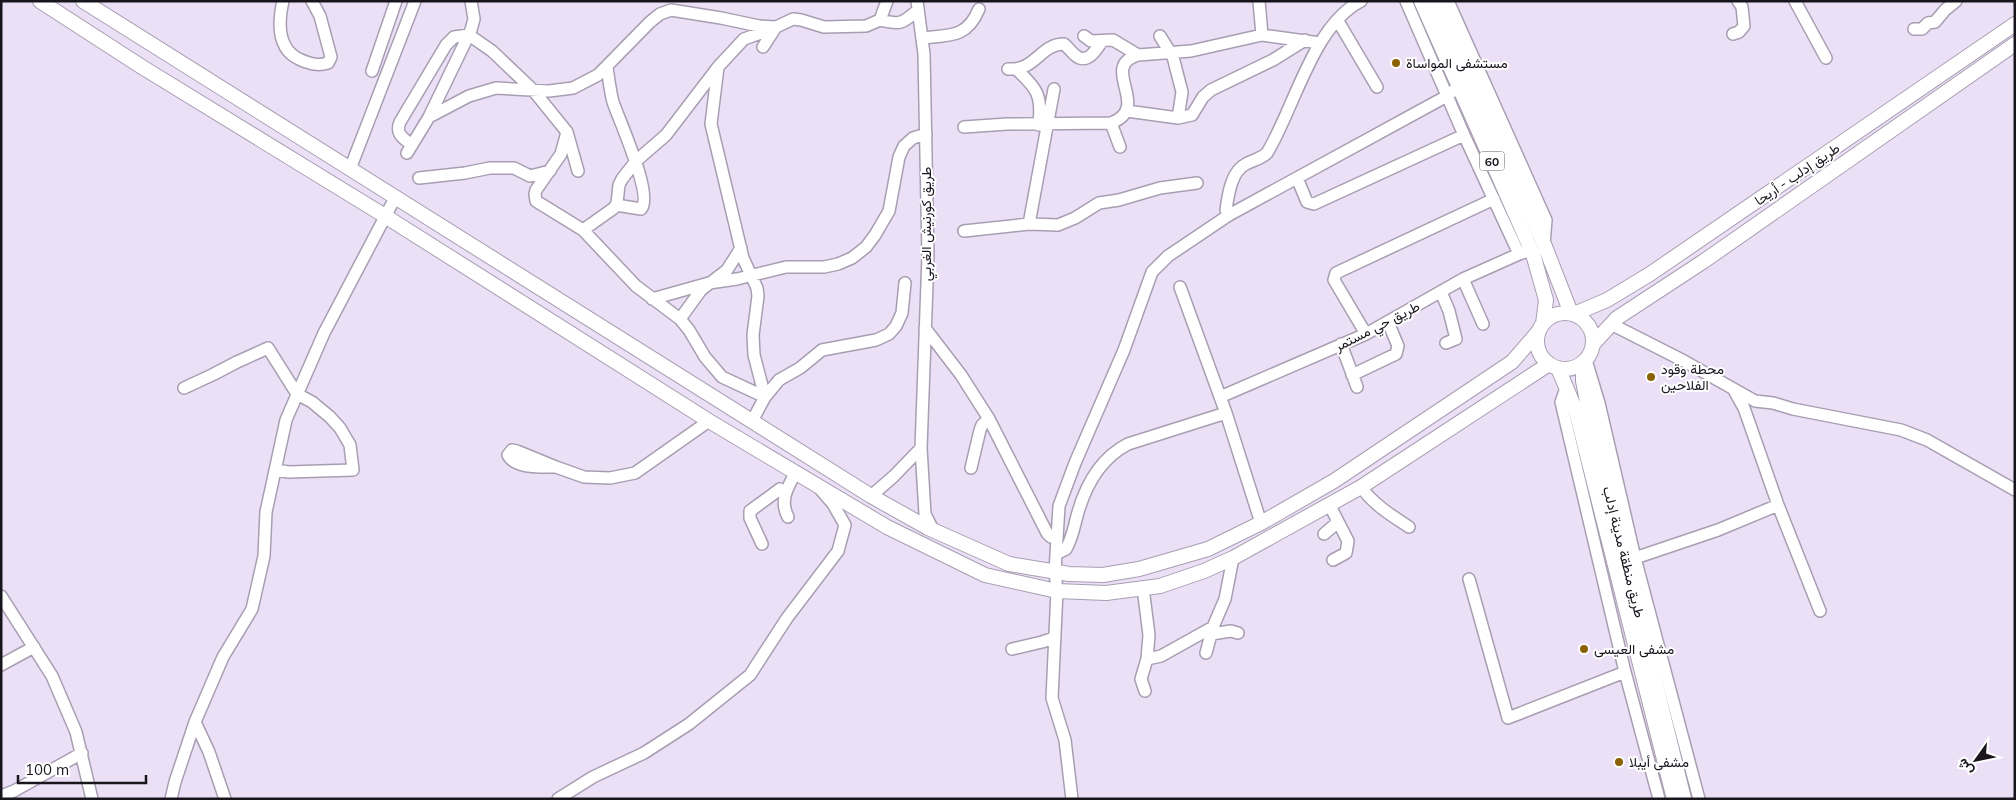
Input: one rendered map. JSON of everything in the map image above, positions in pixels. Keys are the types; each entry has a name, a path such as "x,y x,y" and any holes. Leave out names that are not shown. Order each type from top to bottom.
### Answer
{"main road":[{"path":"40,1 142,67 384,216 709,421 886,528 985,575 1057,592 1106,593 1160,586 1204,571 1233,558 1330,506 1553,366"},
{"path":"83,1 872,496 933,530 1009,564 1055,571 1103,575 1139,569 1208,549 1262,523 1334,481 1456,401 1512,362 1540,328 1555,314 1573,314 1587,323 1594,343 1591,352 1584,362 1568,369 1553,366 1540,352 1537,342 1540,328"},
{"name":"60","path":"1421,1 1532,249 1573,314"},
{"name":"60","path":"1435,1 1532,249 1546,300 1540,328"},
{"name":"طريق إدلب - أريحا","path":"1573,314 1607,300 1650,274 2015,24"},
{"name":"طريق إدلب - أريحا","path":"1594,343 1611,324 2015,44"},
{"name":"طريق منطقة مدينة إدلب","path":"1584,362 1583,381 1588,407 1684,799"},
{"name":"طريق منطقة مدينة إدلب","path":"1553,366 1566,388 1576,411 1674,799"}],"street":[{"path":"283,1 280,26 283,44 295,58 314,65 322,65 328,63 331,58 320,16 312,1"},
{"path":"372,71 396,1"},
{"path":"350,169 415,1"},
{"path":"471,1 474,19 468,35 428,117 409,149 400,136 398,130 400,122 446,45 454,37 468,35 492,51 533,90 567,132 578,170"},
{"path":"663,1 671,10"},
{"path":"880,20 887,1"},
{"path":"1259,1 1262,35"},
{"path":"1406,1 1494,199 1532,249 1546,220 1448,1"},
{"path":"1733,34 1739,32 1744,26 1742,7 1738,1"},
{"path":"1795,1 1826,58"},
{"path":"1914,29 1922,29 1928,23 1935,22 1956,1"},
{"path":"1229,215 1226,210 1228,197 1238,171 1244,165 1263,157 1267,153 1320,42 1358,2"},
{"path":"583,230 616,205 620,182 636,161 666,135 718,67 744,39 776,28 793,19 824,27 866,26 880,20 896,24 903,22 917,6"},
{"name":"طريق كورنيش الغربي","path":"917,6 924,54 928,256 921,448 925,514 933,530"},
{"path":"922,38 963,32 973,22 979,9"},
{"path":"428,117 469,96 496,88 549,91 573,88 607,68 650,22 660,14 671,10 776,28"},
{"path":"1338,21 1377,87"},
{"path":"763,47 776,28"},
{"path":"964,127 1007,124 1111,124 1118,121 1127,111 1128,99 1122,73 1122,66 1125,60 1138,55 1191,51 1262,35 1320,42"},
{"path":"1084,36 1091,41 1113,40 1138,55"},
{"path":"1160,36 1172,52 1182,95 1178,118"},
{"path":"1043,125 1039,98 1032,85 1012,69 1035,61 1048,48 1056,44 1064,44 1080,58 1091,56 1102,40"},
{"path":"1127,111 1178,118 1192,115 1203,97 1211,90 1273,60 1305,40"},
{"path":"718,67 711,124 743,258 752,276 758,296 754,355 765,397"},
{"path":"607,68 613,102 636,161 644,204 643,207 638,209 616,205"},
{"path":"1072,799 1065,740 1052,698 1057,592 1055,571 1059,506 1075,463 1124,350 1152,272 1168,256 1229,215 1447,96 1459,86"},
{"path":"1029,224 1043,125 1054,89"},
{"path":"1182,95 1203,97"},
{"path":"1111,124 1120,147"},
{"path":"567,132 561,154 536,190 536,201 583,230 630,280 680,319 705,357 722,377 765,397"},
{"path":"652,299 709,283 752,276 786,267 824,267 852,258 866,247 890,212 901,151 914,138 926,134"},
{"path":"1297,178 1307,202 1314,204 1464,134"},
{"path":"419,178 490,168 514,168 530,176 550,171"},
{"path":"964,231 1029,224 1058,225 1075,218 1099,203 1119,200 1160,188 1197,184"},
{"path":"171,799 174,782 194,722 223,657 252,610 264,556 266,512 286,420 324,333 395,198"},
{"path":"1366,334 1334,280 1336,273 1494,199"},
{"path":"680,319 701,290 727,270 741,248"},
{"name":"طريق حي مستمر","path":"1220,397 1366,334 1463,279 1532,249"},
{"path":"1463,279 1483,324"},
{"path":"752,421 765,397 783,376 800,368 822,350 876,340 889,334 896,326 902,313 905,283"},
{"path":"1180,287 1226,413 1262,523"},
{"path":"1441,292 1449,311 1456,339 1446,343"},
{"path":"1352,375 1396,354 1398,346 1388,322"},
{"path":"1611,324 1684,361 1735,392 1755,401 1773,403 1793,409 1901,430 1927,440 2015,490"},
{"path":"925,328 961,375 989,420 1047,533 1057,538"},
{"path":"1341,344 1357,387"},
{"path":"184,388 268,348 297,394 312,402 340,428 350,445 353,470 289,472 275,470"},
{"path":"1584,362 1599,404 1635,558 1699,799"},
{"path":"1566,388 1561,402 1625,672 1659,799"},
{"path":"1735,392 1744,408 1778,505 1820,611"},
{"path":"1056,554 1066,549 1091,479 1100,465 1113,453 1128,444 1226,413"},
{"path":"971,468 980,430 982,425 989,420"},
{"path":"556,467 584,477 610,478 635,472 709,421"},
{"path":"872,496 921,448"},
{"path":"788,517 784,493 796,472"},
{"path":"558,799 593,777 644,753 689,724 750,674 787,618 838,551 845,525 832,504 816,484"},
{"path":"1361,487 1379,506 1409,526"},
{"path":"762,544 750,518 750,511 780,489 784,493"},
{"path":"1635,558 1718,530 1778,505"},
{"path":"1330,506 1348,541 1348,548 1341,556 1333,560"},
{"path":"1324,534 1338,522"},
{"path":"1206,653 1212,630 1225,599 1233,558"},
{"path":"1469,579 1508,718 1625,672"},
{"path":"1143,588 1149,635 1147,659 1141,679 1145,692"},
{"path":"1,596 52,676 76,732 92,799"},
{"path":"1147,659 1161,656 1212,630 1238,633"},
{"path":"1012,649 1054,638"},
{"path":"1,665 34,647"},
{"path":"194,722 209,752 225,799"},
{"path":"1,796 14,791 82,753"}],"place":[{"name":"مستشفى المواساة","path":"1396,63"},
{"name":"محطة وقود الفلاحين","path":"1651,377"},
{"name":"مشفى العيسى","path":"1584,649"},
{"name":"مشفى أيبلا","path":"1619,762"}]}
